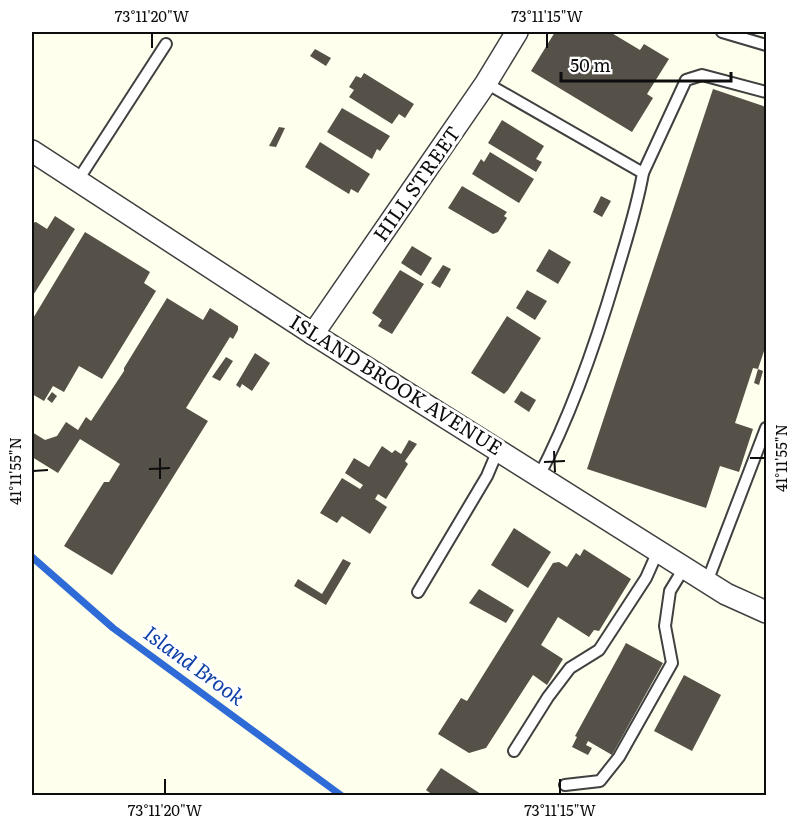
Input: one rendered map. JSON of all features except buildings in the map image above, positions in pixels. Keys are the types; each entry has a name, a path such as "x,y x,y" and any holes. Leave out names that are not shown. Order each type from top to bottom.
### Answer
{"street":[{"name":"HILL STREET","path":"313,334 486,83 517,32"},
{"name":"ISLAND BROOK AVENUE","path":"32,151 313,334 684,568 726,594 766,611"}],"lane":[{"path":"722,32 766,45"},
{"path":"78,180 166,44"},
{"path":"539,476 599,332 638,202 643,173 686,80 702,75 766,92"},
{"path":"486,83 643,173"},
{"path":"707,582 766,428"},
{"path":"418,592 487,476 498,450"},
{"path":"514,751 548,697 570,668 599,650 646,578 658,551"},
{"path":"565,785 600,781 619,757 672,663 665,626 670,591 684,568"}],"waterway":[{"name":"Island Brook","path":"32,557 113,628 342,796"}]}
